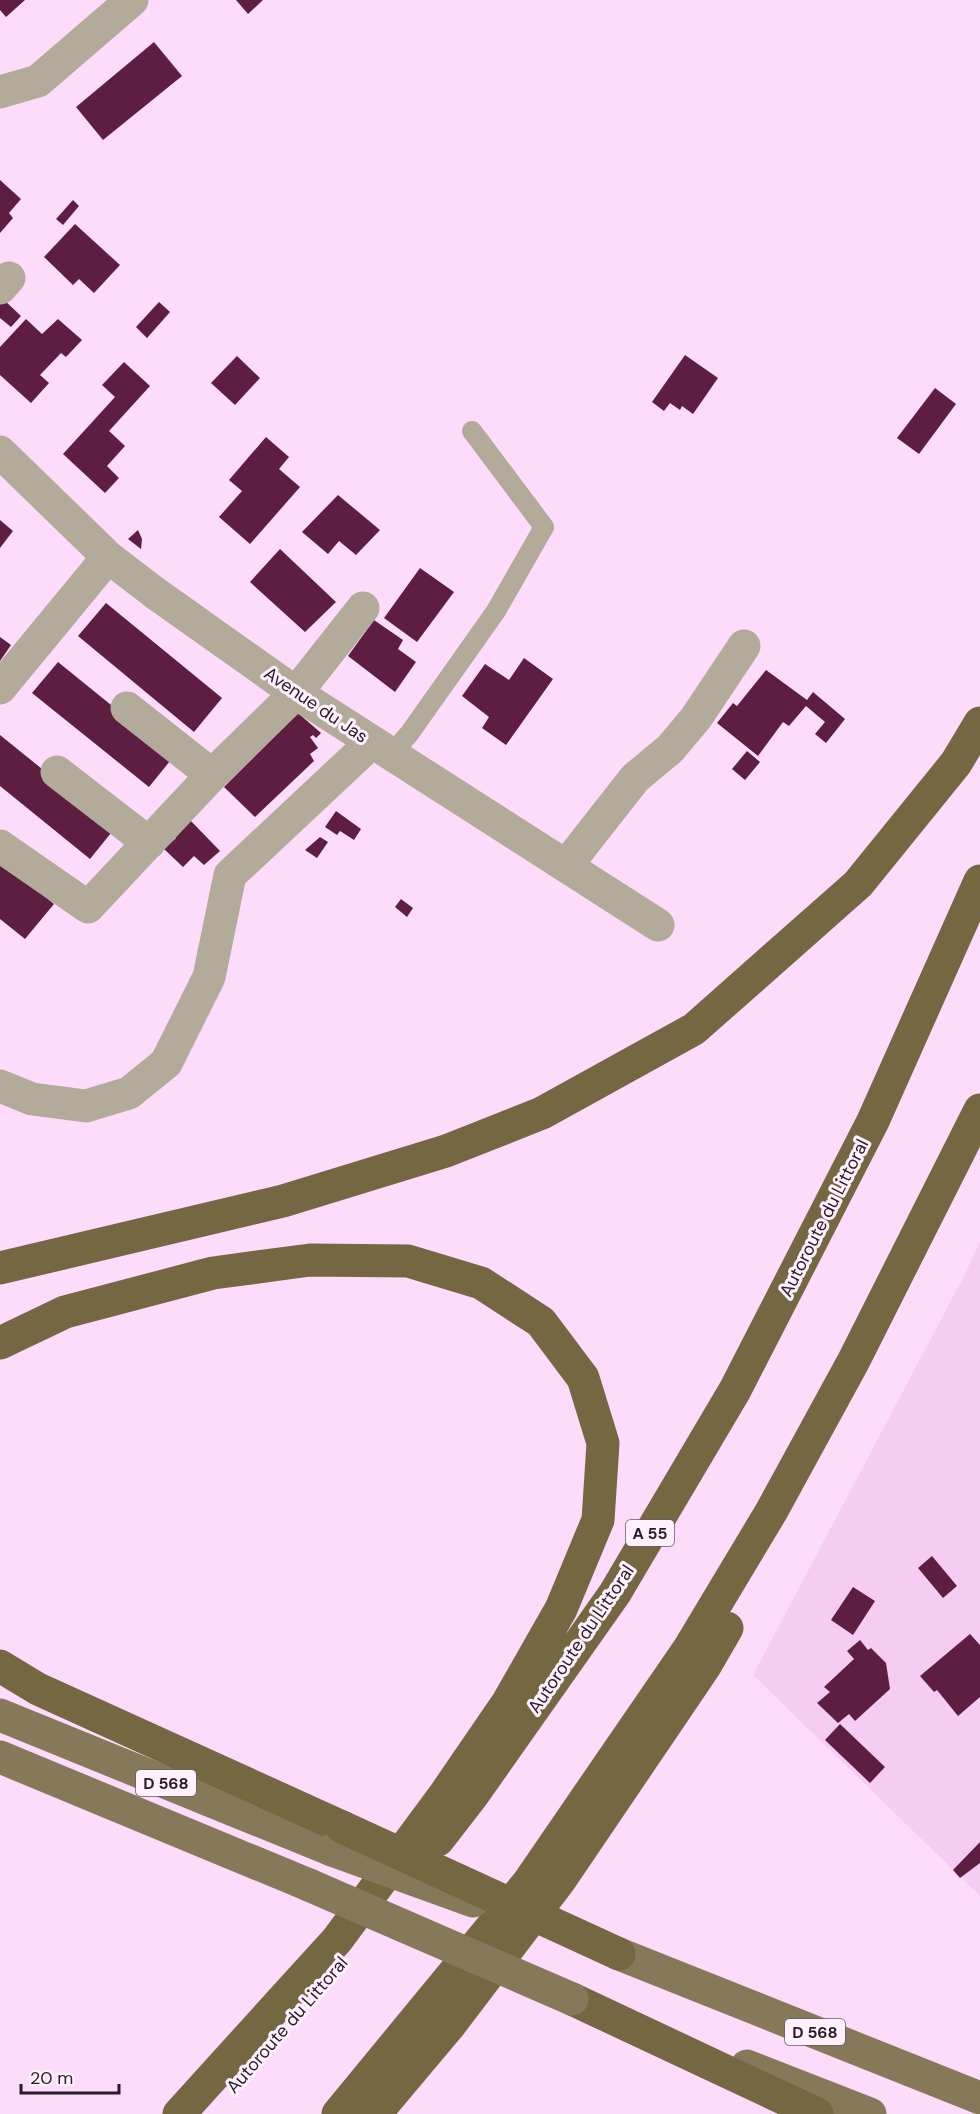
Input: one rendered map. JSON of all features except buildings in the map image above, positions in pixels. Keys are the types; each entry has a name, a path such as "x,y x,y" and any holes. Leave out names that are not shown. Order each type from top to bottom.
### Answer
{"highway":[{"path":"0,1268 284,1201 446,1151 542,1113 694,1029 858,884 956,763 980,723"},
{"name":"Autoroute du Littoral","path":"207,2114 322,1988 451,1824 615,1593 735,1390 873,1121 980,881"},
{"path":"338,2114 528,1883 690,1647 771,1512 853,1362 980,1110"},
{"path":"375,2114 449,2026 560,1880 705,1666 809,1485 900,1306 980,1124"},
{"path":"0,1343 65,1312 213,1273 310,1260 408,1261 481,1283 541,1322 583,1378 603,1443 598,1520 561,1609 508,1702 445,1794 337,1940 179,2114"},
{"path":"0,1666 38,1689 337,1838 619,1954"},
{"path":"572,1999 818,2114"}],"main road":[{"name":"D 568","path":"0,1715 337,1838"},
{"name":"D 568","path":"0,1757 309,1885 572,1999 870,2114"},
{"name":"D 568","path":"619,1954 980,2098"}],"street":[{"path":"0,92 38,81 132,0"},
{"name":"Avenue du Jas","path":"0,452 108,557 155,593 296,693 658,925"},
{"path":"0,688 108,557"},
{"path":"0,846 88,907 212,775 296,693 363,608"},
{"path":"566,866 635,778 670,749 696,718 744,646"},
{"path":"127,708 212,775"},
{"path":"0,1086 32,1099 86,1106 129,1093 166,1063 209,977 230,875 381,748"},
{"path":"57,772 148,843"}],"lane":[{"path":"381,748 409,734 496,611 544,527 472,431"}],"shaded area":[{"path":"980,1241 980,1896 753,1675 964,1276"}]}
